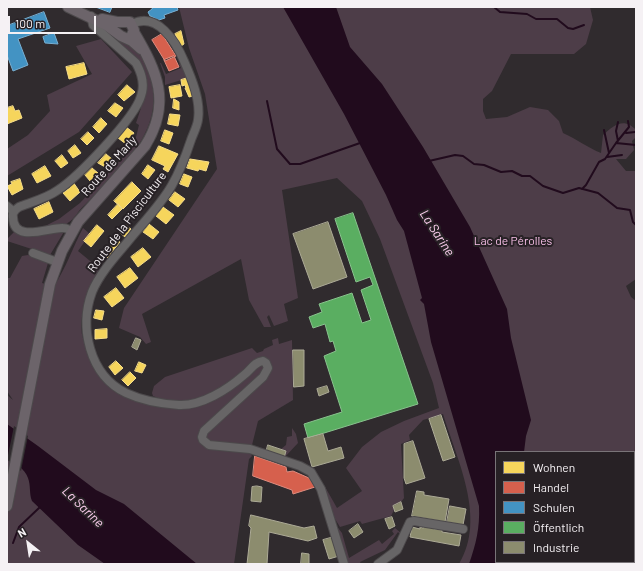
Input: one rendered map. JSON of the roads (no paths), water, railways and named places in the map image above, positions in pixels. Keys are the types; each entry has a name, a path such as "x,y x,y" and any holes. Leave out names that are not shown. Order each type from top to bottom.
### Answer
{"main road":[{"path":"68,7 129,29"},
{"name":"Route de Marly","path":"7,506 50,284 57,262 72,231 94,202 138,156 152,134 158,115 160,98 157,79 148,59 138,47 129,29 121,36 91,16"}],"street":[{"path":"72,231 64,228 37,233 25,232 14,223 10,209 52,194 82,170 124,123 142,95 141,76 136,63 93,25 91,16"},
{"name":"Route de la Pisciculture","path":"129,29 138,21 151,22 163,29 172,39 189,73 197,102 198,121 172,187 107,268 92,291 85,324 86,337 92,354 107,378 127,393 179,405 190,405 209,398 240,378 257,363 263,361 266,363 268,368 263,377 204,431 202,437 203,440 209,445 250,449 300,466 311,472 321,489 344,564"},
{"path":"32,253 57,262"},
{"path":"378,564 397,550 410,522 414,521 463,529"}],"water":[{"name":"Lac de Pérolles","path":"283,7 336,7 350,47 382,84 423,147 470,227 507,309 511,338 531,420 526,436 524,451 495,451 495,563 511,564 469,564 477,536 479,506 431,342 424,304 420,300 422,298 404,231 397,220 386,195 344,114"},
{"name":"La Sarine","path":"7,424 96,490 124,504 197,564 105,564 78,545 32,501 27,475 19,466 7,458"}],"waterway":[{"path":"494,7 500,12 527,14 536,19 557,19 568,28 573,29 584,25"},
{"path":"267,101 277,149 290,164 300,164 360,143"},
{"path":"616,143 629,127 628,121"},
{"path":"618,122 616,131 618,141"},
{"path":"604,130 609,153"},
{"path":"626,133 635,132"},
{"path":"582,189 586,185 599,162 605,159 616,143 636,145"},
{"path":"429,161 455,155 463,156 474,164 484,165 501,172 512,171 522,176 530,176 543,186 563,193 579,188 598,193 617,208 630,210 633,222 636,225"},
{"path":"607,157 622,155"},
{"path":"13,543 19,527 40,507"}]}
